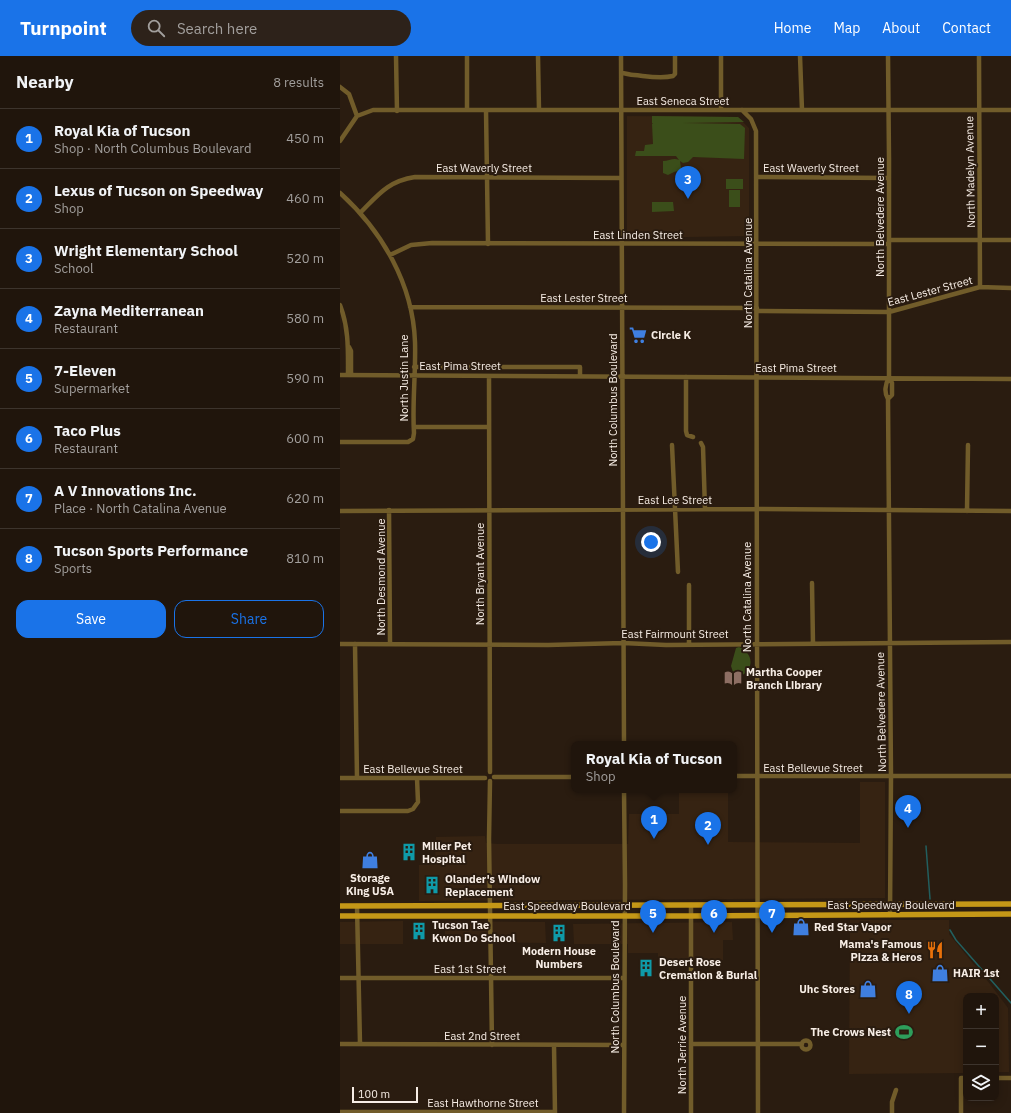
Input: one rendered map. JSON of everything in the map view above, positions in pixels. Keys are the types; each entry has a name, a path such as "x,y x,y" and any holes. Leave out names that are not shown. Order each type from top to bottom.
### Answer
{"main road":[{"name":"East Speedway Boulevard","path":"340,906 1011,904"},
{"name":"East Speedway Boulevard","path":"340,916 1011,914"}],"street":[{"path":"396,56 397,111"},
{"path":"467,56 467,110"},
{"path":"538,56 539,110"},
{"name":"North Columbus Boulevard","path":"621,56 624,741"},
{"path":"621,73 642,75 647,77 673,76 675,74 675,56"},
{"path":"721,56 721,110"},
{"path":"800,56 802,110"},
{"name":"North Belvedere Avenue","path":"888,56 889,378 892,383 892,395 888,399 891,777 890,915"},
{"name":"North Madelyn Avenue","path":"979,56 980,287"},
{"path":"340,86 349,94 357,116 340,142"},
{"name":"East Seneca Street","path":"357,116 373,110 1011,110"},
{"path":"486,110 488,244"},
{"name":"North Catalina Avenue","path":"742,110 751,119 756,131 758,1113"},
{"name":"East Waverly Street","path":"756,177 889,178"},
{"name":"East Waverly Street","path":"360,213 387,187 394,182 407,178 621,178"},
{"name":"North Justin Lane","path":"340,193 360,213 378,236 390,255 403,283 410,307 415,340 414,437 412,440 404,442 340,442"},
{"name":"East Linden Street","path":"390,255 419,243 757,244 1011,240"},
{"name":"East Lester Street","path":"410,307 622,307 889,312 980,287 1011,288"},
{"path":"340,305 347,330 350,375"},
{"name":"East Pima Street","path":"414,368 580,368 580,376"},
{"name":"East Pima Street","path":"340,375 1011,379"},
{"name":"North Bryant Avenue","path":"489,376 490,772"},
{"path":"686,377 686,431 687,435 693,437"},
{"path":"414,428 488,427"},
{"path":"701,443 703,447 705,509"},
{"path":"672,445 678,572"},
{"path":"967,511 968,445"},
{"name":"East Lee Street","path":"340,511 889,509 1011,511"},
{"name":"North Desmond Avenue","path":"389,510 390,643"},
{"path":"812,583 812,644"},
{"path":"689,585 689,644"},
{"name":"East Fairmount Street","path":"340,644 812,644 1011,642"},
{"path":"355,644 357,778"},
{"path":"490,781 485,778 486,774 490,772 494,777"},
{"name":"East Bellevue Street","path":"737,776 1011,776"},
{"path":"492,1045 489,906 490,781 494,777 571,777"},
{"name":"East Bellevue Street","path":"340,778 485,778"},
{"path":"340,811 408,811 413,809 418,802 417,778"},
{"name":"North Columbus Boulevard","path":"624,793 624,1113"},
{"path":"357,906 360,1044"},
{"name":"North Jerrie Avenue","path":"691,906 691,1113"},
{"name":"East 1st Street","path":"340,978 624,978"},
{"name":"East 2nd Street","path":"340,1044 624,1045"},
{"path":"691,1044 802,1044"},
{"path":"554,1045 555,1112"},
{"path":"999,1078 1011,1078"},
{"path":"892,1113 892,1102 896,1090"},
{"path":"961,1113 963,1090"},
{"name":"East Hawthorne Street","path":"340,1112 555,1112"}],"shaded area":[{"path":"627,116 738,117 749,128 749,236 627,237"},
{"path":"860,782 885,782 885,898 419,901 419,865 435,864 436,837 485,836 486,843 498,844 628,844 629,814 679,814 679,793 728,793 728,842 860,843"},
{"path":"850,920 949,920 949,934 997,993 963,993 963,1073 849,1074"},
{"path":"403,921 403,944 340,944 340,922"},
{"path":"445,921 545,922 546,943 445,942"},
{"path":"732,922 733,940 723,940 723,960 658,962 658,953 628,953 628,944 574,944 573,924"},
{"path":"999,996 1008,1008 1009,1072 999,1072"}],"green space":[{"path":"652,116 738,117 744,122 683,123 740,124 745,128 744,159 693,157 688,162 683,163 680,161 681,168 678,171 668,175 663,173 663,161 673,159 679,160 676,156 635,156 636,151 644,151 645,145 653,144"},
{"path":"726,179 743,179 743,189 726,189"},
{"path":"729,190 740,190 740,207 729,207"},
{"path":"652,202 673,202 674,211 652,212"},
{"path":"739,647 747,653 750,661 749,669 741,676 733,672 731,666 736,648"}],"waterway":[{"path":"926,846 930,899"},
{"path":"950,930 956,940 1011,1003"}],"place":[{"name":"Wright Elementary School","path":"688,199"},
{"name":"Circle K","path":"638,335"},
{"name":"Martha Cooper Branch Library","path":"733,678"},
{"name":"Zayna Mediterranean","path":"908,828"},
{"name":"Royal Kia of Tucson","path":"654,839"},
{"name":"Lexus of Tucson on Speedway","path":"708,845"},
{"name":"Miller Pet Hospital","path":"409,852"},
{"name":"Storage King USA","path":"370,860"},
{"name":"Olander's Window Replacement","path":"432,885"},
{"name":"Red Star Vapor","path":"801,927"},
{"name":"Tucson Tae Kwon Do School","path":"419,931"},
{"name":"Modern House Numbers","path":"559,933"},
{"name":"7-Eleven","path":"653,933"},
{"name":"Taco Plus","path":"714,933"},
{"name":"A V Innovations Inc.","path":"772,933"},
{"name":"Mama's Famous Pizza & Heros","path":"935,950"},
{"name":"Desert Rose Cremation & Burial","path":"646,968"},
{"name":"HAIR 1st","path":"940,973"},
{"name":"Uhc Stores","path":"868,989"},
{"name":"Tucson Sports Performance","path":"909,1014"},
{"name":"The Crows Nest","path":"904,1032"}]}
